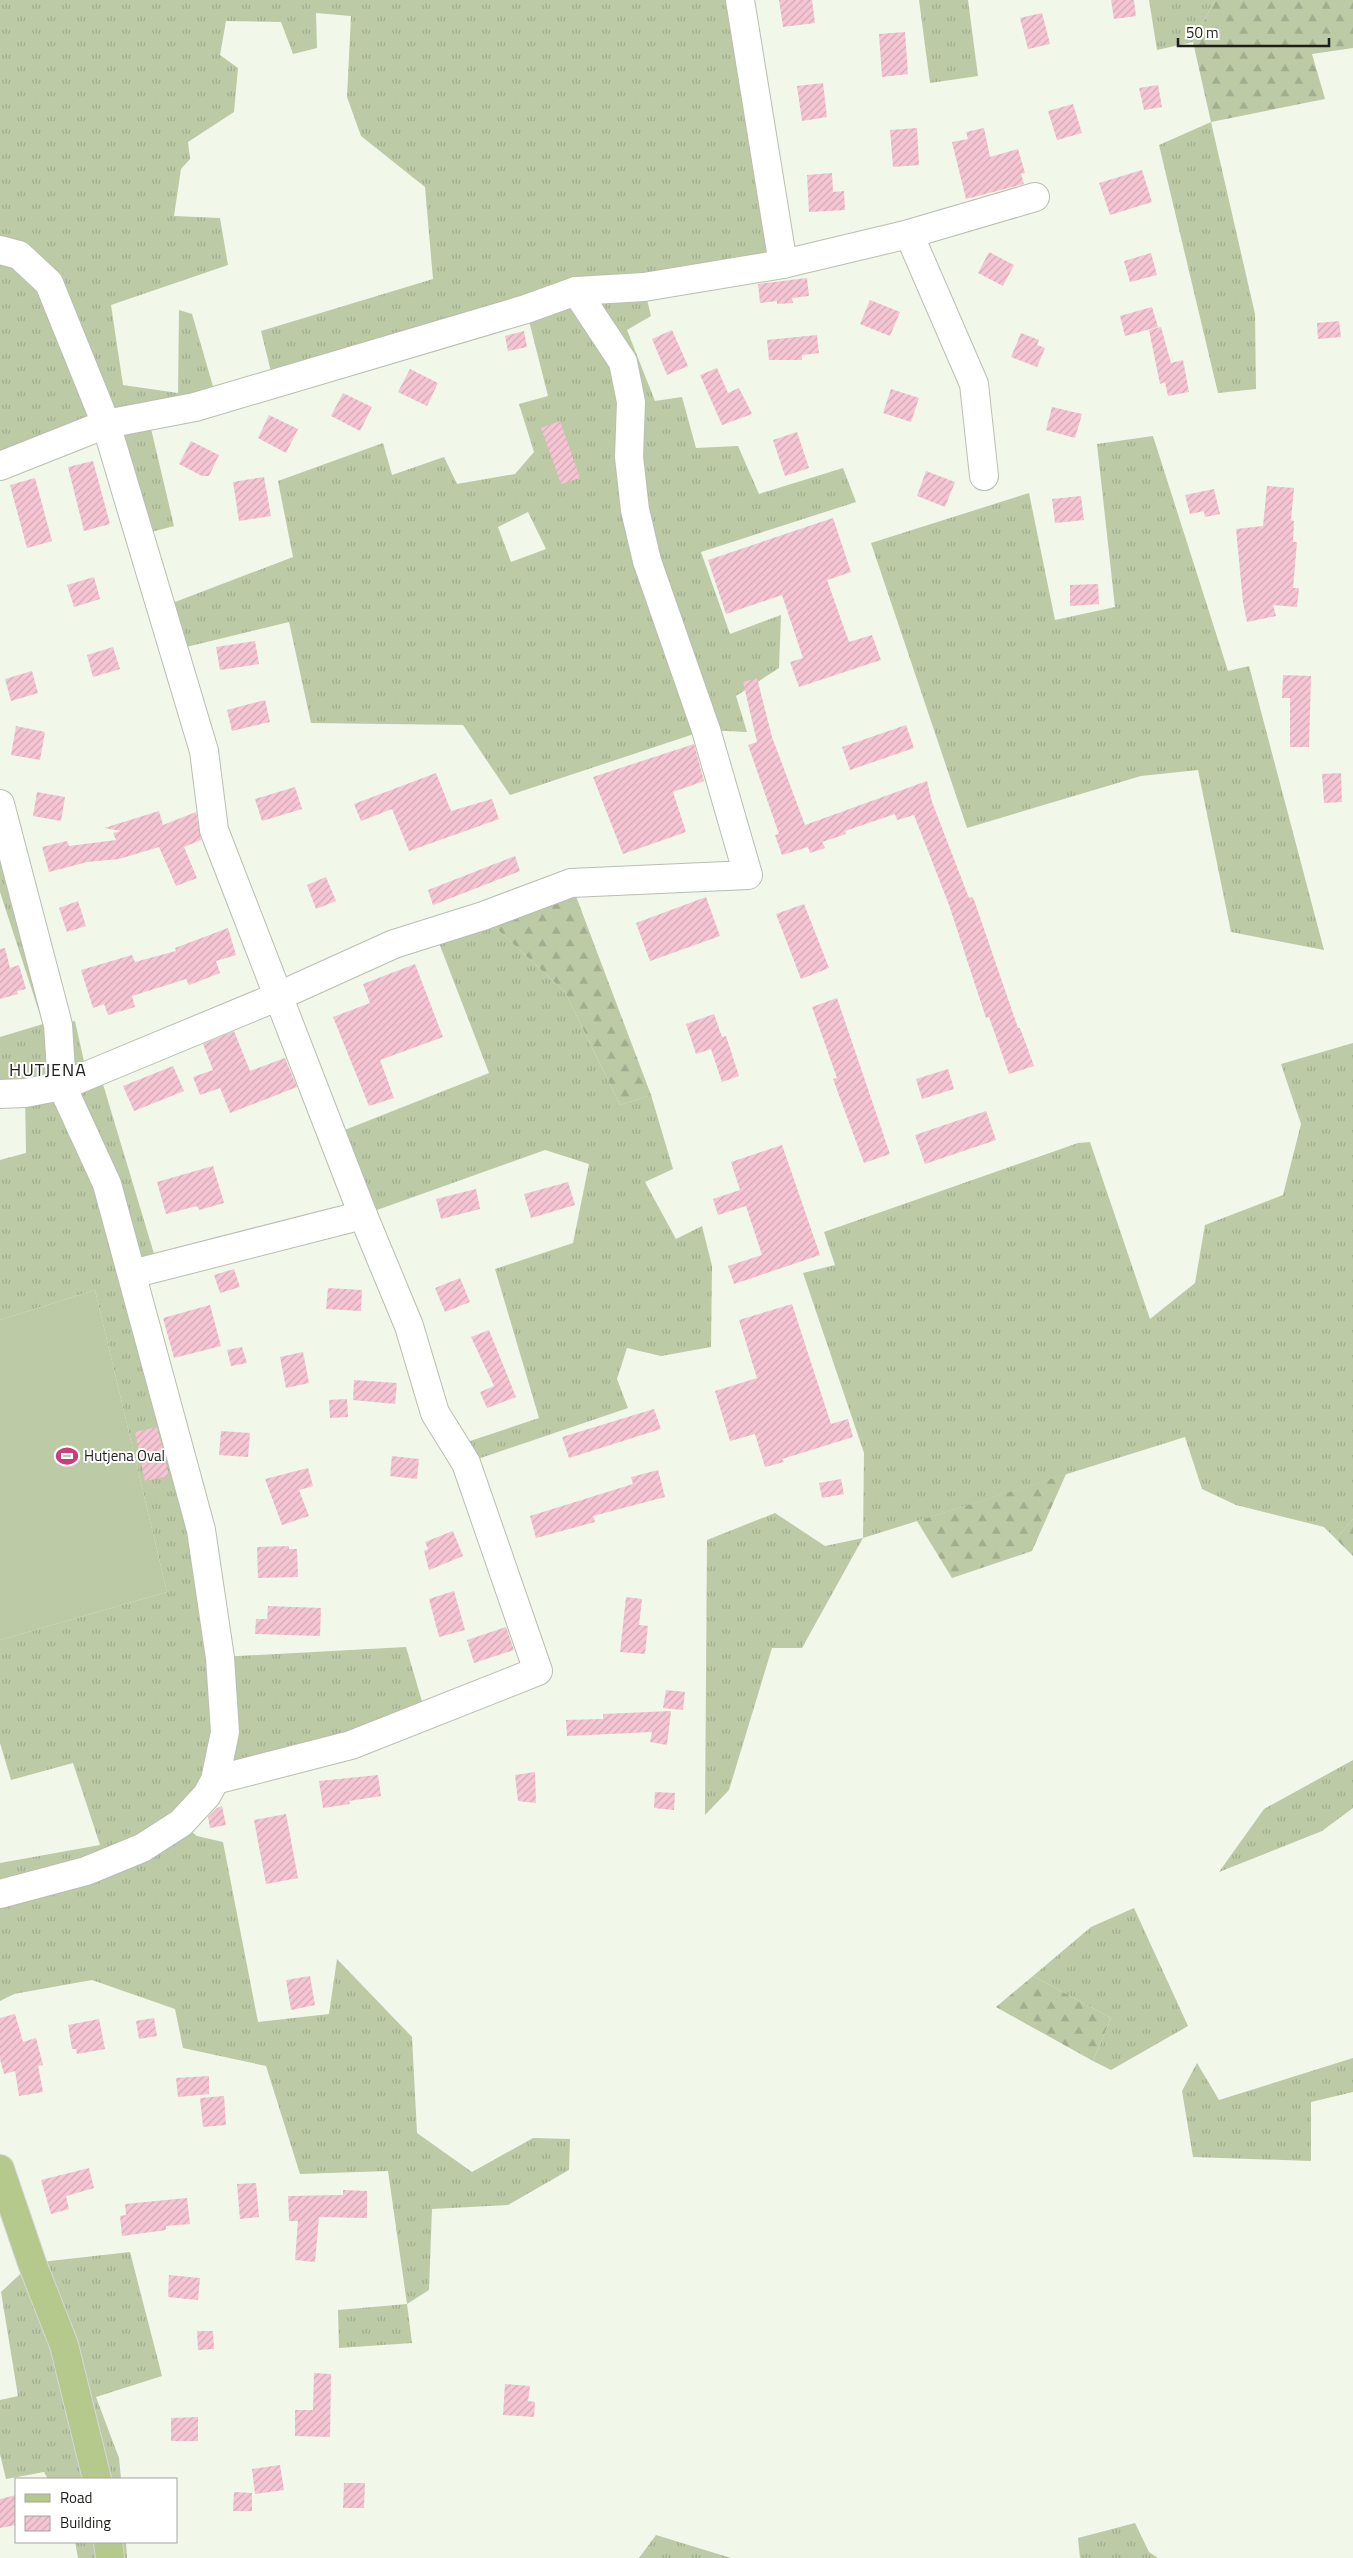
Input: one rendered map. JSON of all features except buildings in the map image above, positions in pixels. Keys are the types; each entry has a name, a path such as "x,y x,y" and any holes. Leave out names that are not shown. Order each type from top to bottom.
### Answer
{"main road":[{"path":"0,2169 32,2262 64,2345 97,2478"},
{"path":"108,2543 110,2558"}],"street":[{"path":"740,0 783,264"},
{"path":"0,466 106,424 196,407 526,309 576,291 644,287 783,264 909,234 1035,197"},
{"path":"909,234 974,384 984,476"},
{"path":"0,250 19,255 48,282 106,424 204,751 214,830 363,1214 409,1326 435,1413 466,1463 538,1671 351,1745 215,1780"},
{"path":"0,1094 25,1093 62,1086 279,996 394,944 483,916 571,883 748,875 706,730 647,561 635,510 630,456 630,402 623,362 576,291"},
{"path":"0,804 58,1025 62,1086 107,1184 201,1530 220,1658 225,1732 215,1780 206,1795 181,1823 142,1848 86,1871 0,1894"},
{"path":"132,1274 363,1214"}],"green space":[{"path":"0,0 740,0 783,264 644,287 651,316 627,330 655,401 682,397 696,448 738,446 759,494 843,468 856,502 701,552 730,634 781,615 779,668 736,696 747,732 706,730 510,795 463,725 311,723 289,622 174,650 162,607 293,557 278,481 383,443 392,475 444,457 457,484 515,474 534,452 519,404 548,396 526,309 274,384 261,331 433,279 425,187 361,136 347,97 351,16 316,13 317,48 293,54 281,22 226,21 220,55 238,68 234,112 188,142 190,159 181,169 174,216 220,218 228,265 111,305 123,385 178,393 179,310 192,314 217,400 148,416 174,526 140,535 106,424 0,466","holes":["528,512 546,549 511,562 498,527"]},
{"path":"919,0 968,0 978,76 930,83"},
{"path":"1149,0 1215,0 1193,42 1157,50"},
{"path":"1215,0 1353,0 1353,48 1312,54 1325,99 1211,122 1193,42"},
{"path":"1211,122 1255,314 1256,389 1218,393 1159,145"},
{"path":"1153,436 1228,671 1249,666 1324,950 1231,932 1198,770 1141,776 967,828 871,543 1029,493 1055,620 1115,607 1097,444"},
{"path":"0,853 58,1025 75,1021 87,1075 99,1071 158,1267 132,1274 220,1657 406,1647 426,1715 215,1780 181,1823 197,1836 223,1842 258,2022 329,2014 337,1959 412,2037 417,2133 472,2172 533,2138 570,2139 569,2170 508,2205 432,2209 429,2290 407,2304 388,2171 300,2174 266,2066 183,2048 175,2009 92,1980 14,1994 0,2001 0,1863 100,1845 73,1763 11,1780 0,1743 0,1640 167,1592 95,1290 0,1320 0,1160 26,1153 25,1094 0,1094 0,1037 43,1024 0,892"},
{"path":"571,883 651,1095 620,1105 565,992 483,916"},
{"path":"483,916 565,992 620,1105 651,1095 673,1169 645,1182 676,1239 702,1226 712,1266 711,1347 661,1356 627,1348 617,1379 628,1408 466,1463 455,1446 539,1418 495,1269 573,1243 589,1164 545,1150 363,1215 332,1135 489,1073 434,930"},
{"path":"1353,1043 1353,1519 1336,1539 1324,1527 1236,1505 1202,1489 1185,1437 863,1538 864,1453 803,1273 835,1265 824,1232 1078,1143 1090,1142 1150,1319 1195,1283 1205,1225 1283,1195 1301,1124 1281,1064"},
{"name":"Hutjena Oval","path":"95,1290 167,1592 0,1640 0,1320"},
{"path":"1066,1474 1032,1551 952,1578 917,1521"},
{"path":"775,1513 825,1546 863,1538 802,1648 772,1648 729,1790 705,1815 707,1540"},
{"path":"1353,1519 1353,1556 1336,1539"},
{"path":"1353,1760 1353,1808 1322,1831 1219,1872 1264,1809"},
{"path":"1134,1908 1188,2026 1111,2070 1093,2061 1111,2018 1033,1976 1091,1927"},
{"path":"1033,1976 1111,2018 1093,2061 996,2007"},
{"path":"1353,2058 1353,2092 1311,2102 1311,2161 1193,2157 1182,2091 1197,2063 1219,2100"},
{"path":"130,2252 162,2376 96,2397 119,2458 121,2478 47,2478 44,2472 6,2479 0,2454 0,2400 18,2396 1,2292 32,2263"},
{"path":"407,2304 412,2343 339,2348 338,2310"},
{"path":"1135,2523 1149,2552 1158,2558 1080,2558 1078,2538"},
{"path":"656,2535 731,2558 639,2558"},
{"path":"75,2543 126,2543 127,2558 78,2558"}],"place":[{"name":"Hutjena Oval","path":"67,1456"}],"district":[{"name":"HUTJENA","path":"48,1070"}]}
